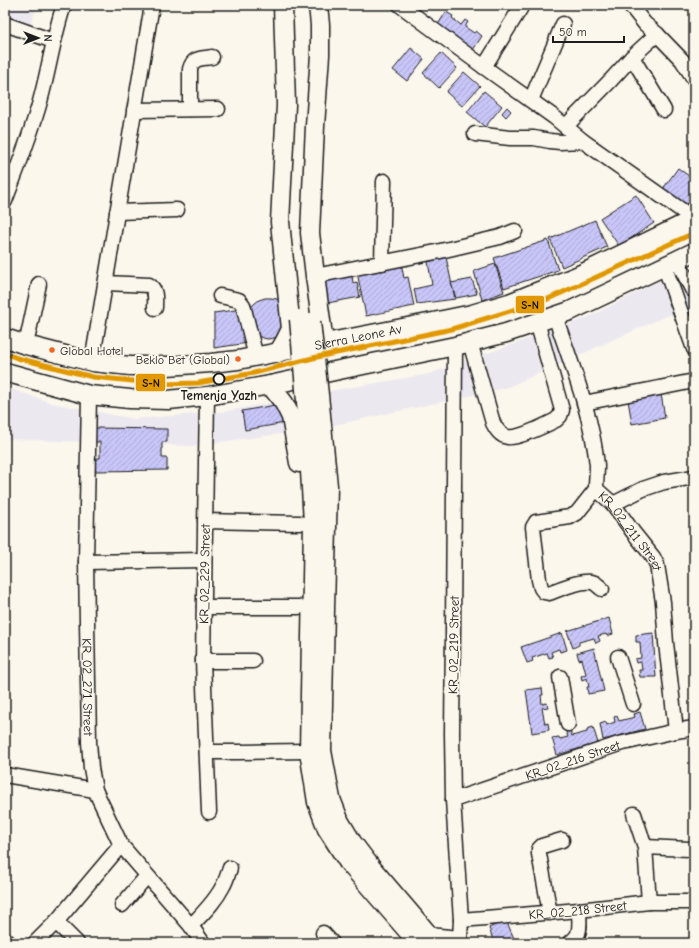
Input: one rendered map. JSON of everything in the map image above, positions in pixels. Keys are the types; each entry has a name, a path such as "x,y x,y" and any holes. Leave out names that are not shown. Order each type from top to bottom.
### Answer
{"main road":[{"path":"278,353 291,329 280,222 286,105 283,5"},
{"path":"294,5 293,114 289,221 305,319 313,398 328,486 322,751 331,799 340,822 352,842 426,941"},
{"path":"305,319 303,216 304,157 307,117 308,5"},
{"path":"318,5 320,55 314,126 310,233 314,276 324,343"},
{"name":"Sierra Leone Av","path":"5,338 92,362 130,366 167,366 218,363 256,357 472,314 509,303 583,274 694,219"},
{"path":"5,372 89,395 130,399 168,400 207,396 462,344 506,332 555,316 588,302 694,252"},
{"path":"323,724 331,702 333,686 336,502 327,386 330,379 338,370"},
{"path":"270,384 284,403 291,418 300,475 299,676 304,702 309,711"},
{"path":"313,398 313,523 309,751 317,802 328,829 348,862 426,941"}],"street":[{"path":"5,201 34,121 42,93 53,41 64,5"},
{"path":"92,362 152,5"},
{"path":"400,5 566,126 583,141 694,219"},
{"path":"484,67 522,5"},
{"path":"630,5 645,24 657,34 682,60 694,79"},
{"path":"5,24 53,41"},
{"path":"531,100 563,24"},
{"path":"566,126 632,57 657,34"},
{"path":"190,110 190,69 192,63 195,60 212,57"},
{"path":"632,57 664,110"},
{"path":"134,110 218,109"},
{"path":"475,134 510,138 534,138 560,142 583,141"},
{"path":"382,263 384,182"},
{"path":"117,212 177,210"},
{"path":"314,276 436,252 500,237 515,231"},
{"path":"670,262 692,289 694,288"},
{"path":"670,262 694,349"},
{"path":"106,283 149,285 154,292 155,308"},
{"path":"26,345 39,284"},
{"path":"220,296 239,300 242,305 256,357"},
{"name":"KR_02_211 Street","path":"555,316 584,403 595,447 597,467 596,489 613,504 633,532 654,557 657,565 663,602 676,731"},
{"path":"462,344 497,430 509,438 517,436 556,420 560,416 562,410 537,322"},
{"name":"KR_02_219 Street","path":"461,941 453,800 452,733 462,344"},
{"path":"584,403 694,381"},
{"name":"KR_02_271 Street","path":"89,395 86,562 89,742 95,790 121,845 191,926 203,943"},
{"name":"KR_02_229 Street","path":"207,396 203,661 209,812"},
{"path":"613,504 643,489 657,484 694,477"},
{"path":"596,489 577,513 563,519 536,522 533,527 539,580 541,588 544,592 549,593 582,582 595,583 602,589"},
{"path":"205,520 300,523"},
{"path":"86,562 204,560"},
{"path":"204,606 299,608"},
{"path":"618,656 633,704"},
{"path":"203,661 253,661"},
{"path":"560,677 568,724"},
{"name":"KR_02_216 Street","path":"453,800 619,744 694,728"},
{"path":"207,752 309,751"},
{"path":"5,775 95,790"},
{"path":"634,814 645,847 649,902"},
{"path":"550,912 539,849 542,846 562,840"},
{"path":"35,943 56,922 121,845"},
{"path":"645,847 689,849"},
{"path":"191,926 213,902 224,886 230,868"},
{"path":"122,905 147,876"},
{"name":"KR_02_218 Street","path":"461,920 579,910 649,902 694,902"},
{"path":"570,943 578,935 579,910"},
{"path":"56,922 77,943"},
{"path":"426,941 438,935 461,941"},
{"path":"5,939 9,943"}],"shaded area":[{"path":"5,5 37,5 30,26 5,17"},
{"path":"694,263 694,307 664,317 506,388 316,429 192,446 5,439 5,387 52,403 134,419 222,412 429,374 589,317"}],"building":[{"path":"446,12 453,16 452,18 461,25 465,20 468,22 465,27 474,33 476,31 482,36 473,50 437,26"},
{"path":"411,48 424,59 407,81 393,70"},
{"path":"441,53 457,68 439,88 423,73"},
{"path":"464,72 480,86 462,106 446,92"},
{"path":"484,91 502,106 485,127 467,112"},
{"path":"507,107 511,111 506,117 502,113"},
{"path":"678,168 694,181 694,203 684,204 662,190"},
{"path":"636,195 654,223 619,246 600,218"},
{"path":"595,220 607,247 562,267 550,239"},
{"path":"548,240 558,270 504,288 494,258"},
{"path":"446,257 455,299 417,304 414,289 432,285 428,262"},
{"path":"401,263 404,278 408,277 414,306 366,316 357,272"},
{"path":"495,264 504,292 482,300 474,271"},
{"path":"352,275 353,283 357,282 360,297 322,304 318,282"},
{"path":"472,279 477,294 456,298 451,283"},
{"path":"265,298 277,299 282,303 283,333 274,338 268,339 258,336 250,309 259,300"},
{"path":"242,309 248,343 214,348 214,313"},
{"path":"661,394 665,418 632,424 628,400"},
{"path":"281,404 285,423 245,430 242,411"},
{"path":"95,428 167,429 167,442 162,442 162,458 167,458 167,470 95,471 96,458 100,458 100,442 95,442"},
{"path":"609,618 613,634 598,636 600,641 596,643 594,638 579,642 579,645 573,648 567,631"},
{"path":"562,633 567,650 560,652 559,649 551,652 553,657 549,658 547,653 532,658 533,661 527,663 521,647"},
{"path":"653,633 656,677 640,677 639,670 642,670 641,662 636,663 635,659 641,658 640,642 636,642 636,635"},
{"path":"594,648 604,691 588,694 587,687 589,687 587,678 582,680 581,676 586,674 582,659 579,660 577,653"},
{"path":"542,688 542,704 547,703 548,707 542,708 545,724 548,723 549,730 532,733 526,690"},
{"path":"640,712 645,729 603,740 600,724 606,722 607,725 615,722 614,717 617,716 619,721 635,717 634,714"},
{"path":"593,727 598,743 557,755 552,738 559,737 560,739 568,737 566,732 570,730 572,736 587,732 587,729"},
{"path":"506,920 516,943 494,943 489,928"}],"transit line":[{"name":"S-N","path":"5,353 17,358 93,377 162,384 198,383 254,373 317,357 452,329 548,299 694,233"}],"place":[{"name":"Global Hotel","path":"52,350"},
{"name":"Beklo Bet (Global)","path":"238,359"},
{"name":"Temenja Yazh","path":"219,379"}]}
